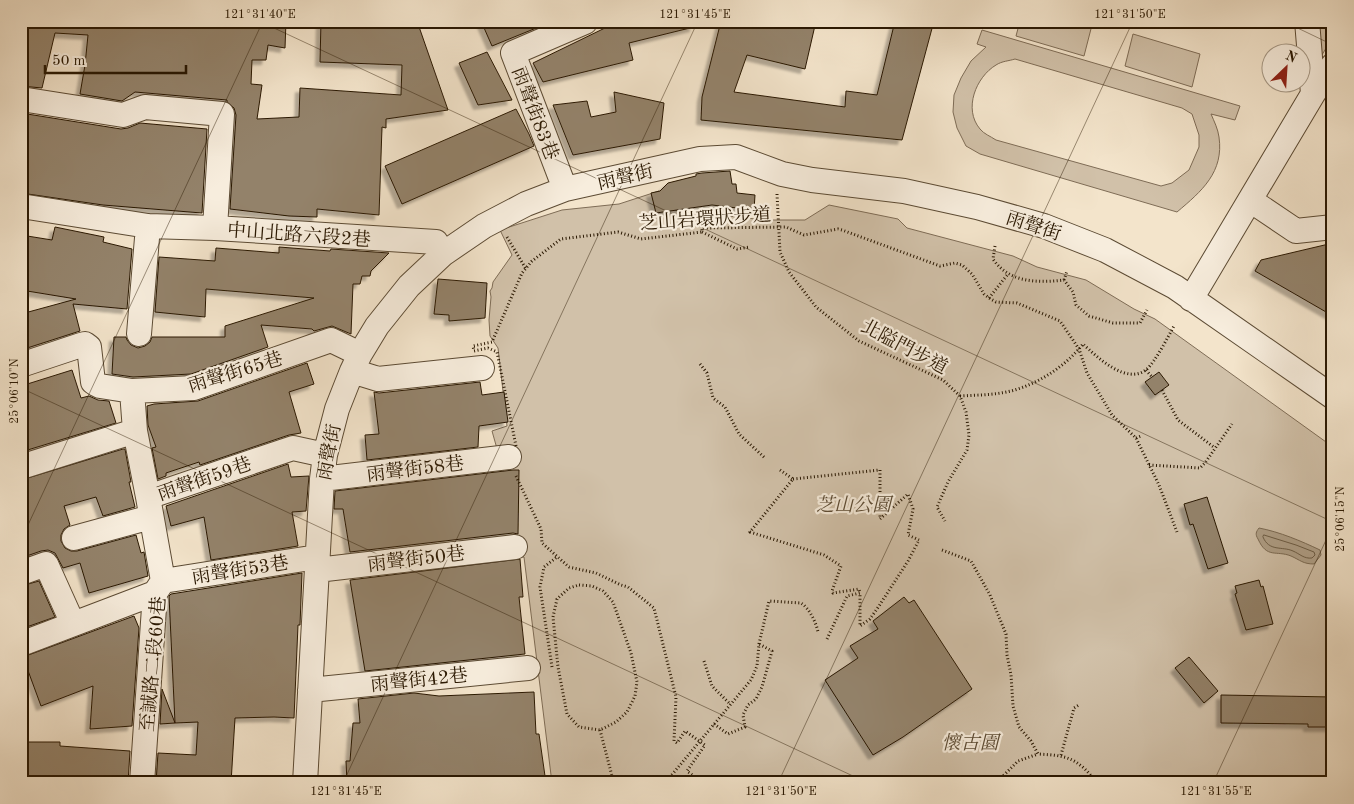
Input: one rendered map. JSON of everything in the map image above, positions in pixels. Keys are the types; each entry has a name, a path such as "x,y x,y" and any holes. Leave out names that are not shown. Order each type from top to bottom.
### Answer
{"street":[{"path":"1192,299 1250,200 1326,80 1306,21"},
{"name":"雨聲街83巷","path":"565,189 513,53 585,22"},
{"path":"21,99 123,115 145,108 222,114 215,228"},
{"name":"雨聲街","path":"305,783 322,479 325,455 337,409 356,363 378,326 409,286 444,254 484,226 526,204 565,189 700,159 736,157 782,174 812,180 904,191 976,207 1044,226 1105,250 1175,287 1333,397"},
{"path":"1250,200 1296,231 1333,226"},
{"name":"中山北路六段2巷","path":"21,206 148,226 215,228 436,242 444,254"},
{"path":"139,334 148,226"},
{"name":"雨聲街65巷","path":"21,365 85,344 89,347 92,382 100,386 132,390 194,388 331,340 378,380 482,368"},
{"name":"雨聲街59巷","path":"132,390 136,430 149,507 293,448 325,455"},
{"path":"21,467 136,430"},
{"name":"雨聲街58巷","path":"322,479 513,458"},
{"path":"74,538 149,507"},
{"name":"至誠路二段60巷","path":"142,783 159,587 149,507"},
{"name":"雨聲街50巷","path":"317,563 515,546"},
{"name":"雨聲街53巷","path":"21,644 159,587 317,563"},
{"path":"21,573 46,564 73,624"},
{"name":"雨聲街42巷","path":"310,690 528,668"}],"path":[{"name":"北隘門步道","path":"777,192 780,252 789,272 816,306 860,341 943,380 960,396 966,412 969,435 967,450 948,482 937,507 945,521"},
{"name":"芝山岩環狀步道","path":"700,741 685,731 677,743 674,741 676,697 654,608 628,587 621,586 596,573 569,567 542,543 541,529 516,477 497,352 488,348 474,351 473,346 492,342 522,273 532,261 561,239 618,232 641,239 702,232 702,228 786,226 804,235 838,229 940,266 962,265 972,274 984,294 989,298"},
{"path":"702,232 737,249 750,247"},
{"path":"504,233 526,269"},
{"path":"995,246 993,259 997,266 1008,274 1042,282 1064,280"},
{"path":"1064,280 1068,271"},
{"path":"1008,274 989,298 996,302 1018,303 1060,321 1079,349 1087,373 1112,415 1136,438 1159,485 1177,532"},
{"path":"1064,280 1073,292 1076,305 1089,316 1113,323 1140,323 1147,310"},
{"path":"1079,349 1083,344 1112,368 1136,373 1146,370 1152,363 1174,326"},
{"name":"北隘門步道","path":"960,396 991,394 1012,390 1044,378 1079,349"},
{"path":"700,364 707,373 713,398 725,407 739,434 764,458"},
{"path":"1146,370 1152,377"},
{"path":"1162,390 1178,420 1215,448"},
{"path":"1149,465 1200,468 1232,424"},
{"path":"1136,438 1141,436"},
{"path":"780,470 793,479 880,470 880,519 908,494 913,510 908,535 918,541 908,561 879,606 870,618 860,626 859,589 832,593 841,566 824,556 750,532 793,479"},
{"path":"942,550 971,561 990,595 1006,634 1014,706 1020,727 1038,754"},
{"path":"552,667 540,587 544,567 556,557"},
{"path":"579,585 592,586 603,591 612,602 631,653 637,682 635,696 627,712 616,722 600,730 579,727 567,714 558,667 553,617 557,599 569,588 579,585"},
{"path":"827,639 847,596 860,593"},
{"path":"665,783 750,680 757,666 759,644 768,601 801,602 817,626 818,632"},
{"path":"714,724 728,734 745,727 743,715 748,705 756,700 762,688 772,651 759,644"},
{"path":"704,661 712,686 730,704"},
{"path":"1061,755 1074,708 1079,705"},
{"path":"600,730 612,776 616,783"},
{"path":"700,741 705,745 687,771 703,783"},
{"path":"996,783 1018,761 1038,754 1061,755 1080,764 1097,783"}],"green space":[{"path":"1020,21 1093,21 1084,56 1016,36"},
{"path":"1333,21 1333,37 1320,58 1319,22"},
{"path":"982,30 1240,106 1235,120 1211,114 1219,137 1218,161 1203,188 1177,212 980,154 966,146 957,128 953,112 954,95 971,61 986,47 977,44","holes":["1015,59 1182,108 1192,114 1199,135 1199,147 1189,170 1172,183 1161,186 996,140 980,129 975,121 972,103 978,85 989,70 998,64"]},
{"path":"1133,34 1200,54 1192,87 1125,66"},
{"name":"芝山公園","path":"659,191 671,210 765,220 805,220 829,205 898,219 907,228 1013,256 1037,267 1086,280 1134,309 1155,319 1333,447 1333,783 552,783 524,557 519,557 510,495 492,431 507,426 498,348 490,336 489,320 490,291 493,282 512,255 500,230 562,210 619,204"}],"water":[{"path":"1259,528 1283,534 1305,543 1320,550 1321,555 1314,564 1310,564 1286,554 1268,552 1261,545 1257,537 1256,533"}],"building":[{"path":"21,21 286,21 285,48 268,45 266,60 252,60 251,84 262,85 257,119 299,117 300,88 401,95 402,65 320,62 321,21 417,21 448,110 386,119 386,128 382,127 379,215 317,209 317,217 289,216 230,209 236,115 234,108 227,100 135,92 122,101 80,94 88,35 55,33 42,88 21,86"},
{"path":"481,21 551,21 551,22 492,46"},
{"path":"633,21 693,21 694,27 629,43 633,60 543,82 533,63 607,27"},
{"path":"721,21 816,21 805,69 747,55 734,92 845,107 846,91 877,95 895,21 934,21 902,140 701,120 702,97"},
{"path":"487,52 512,100 478,105 459,63"},
{"path":"614,92 664,103 660,139 573,155 553,105 587,101 591,117 616,112"},
{"path":"516,109 534,146 402,204 385,166"},
{"path":"21,113 121,129 140,123 207,129 202,213 103,205 21,193"},
{"path":"730,171 732,184 736,184 737,193 755,195 754,210 712,205 656,213 651,193 660,191 668,183 696,176 696,174"},
{"path":"55,227 104,237 103,242 132,249 127,309 73,304 80,331 21,350 21,314 76,299 21,290 21,235 52,240"},
{"path":"1333,243 1333,316 1255,271 1261,260"},
{"path":"279,247 389,253 371,271 370,276 362,276 360,284 353,284 351,334 332,326 314,331 312,329 261,325 268,347 191,374 133,377 112,374 114,337 126,337 131,345 138,348 145,346 152,337 225,337 225,326 314,298 206,289 205,317 155,312 159,257 215,261 216,248 279,253"},
{"path":"438,279 487,283 485,318 449,321 449,315 434,314"},
{"path":"307,363 314,384 289,392 301,433 289,435 200,465 199,462 166,473 166,476 158,479 152,448 156,447 148,425 147,406 198,401"},
{"path":"72,370 81,398 89,396 98,400 109,401 116,423 21,452 21,386"},
{"path":"1159,372 1169,385 1155,395 1145,382"},
{"path":"480,382 482,395 504,392 508,422 479,426 478,447 367,460 365,435 379,434 374,392"},
{"path":"125,449 131,482 129,482 135,507 103,516 96,497 64,506 70,525 64,529 61,541 65,548 77,551 136,535 141,553 144,552 148,576 89,593 80,563 63,568 55,553 48,550 21,558 21,480"},
{"path":"288,464 291,477 309,476 306,511 292,512 298,546 211,560 204,517 171,526 166,506"},
{"path":"519,470 518,534 513,533 350,552 343,509 334,509 335,491"},
{"path":"1207,497 1228,563 1208,569 1193,524 1190,525 1184,504"},
{"path":"520,559 523,597 519,597 525,654 365,671 350,580"},
{"path":"302,573 294,718 235,718 231,783 156,783 158,753 196,755 198,722 175,723 169,596 171,594"},
{"path":"1259,580 1261,587 1263,586 1273,624 1246,630 1235,594 1237,593 1235,586"},
{"path":"39,581 55,617 21,629 21,586"},
{"path":"904,597 909,603 914,600 972,689 903,737 873,755 825,680 858,658 850,646 878,629 873,621"},
{"path":"134,616 139,628 132,726 90,729 93,686 41,706 23,657"},
{"path":"1189,657 1218,691 1204,703 1175,668"},
{"path":"162,689 175,723 160,724"},
{"path":"534,692 536,734 539,734 546,783 347,783 346,761 350,761 353,723 360,723 358,699 414,693 439,696"},
{"path":"1221,695 1333,697 1333,727 1308,727 1308,724 1221,723"},
{"path":"21,742 60,742 60,746 130,751 128,783 39,783 40,781 21,780"}],"park label":[{"name":"懷古園","path":"970,742"}]}
